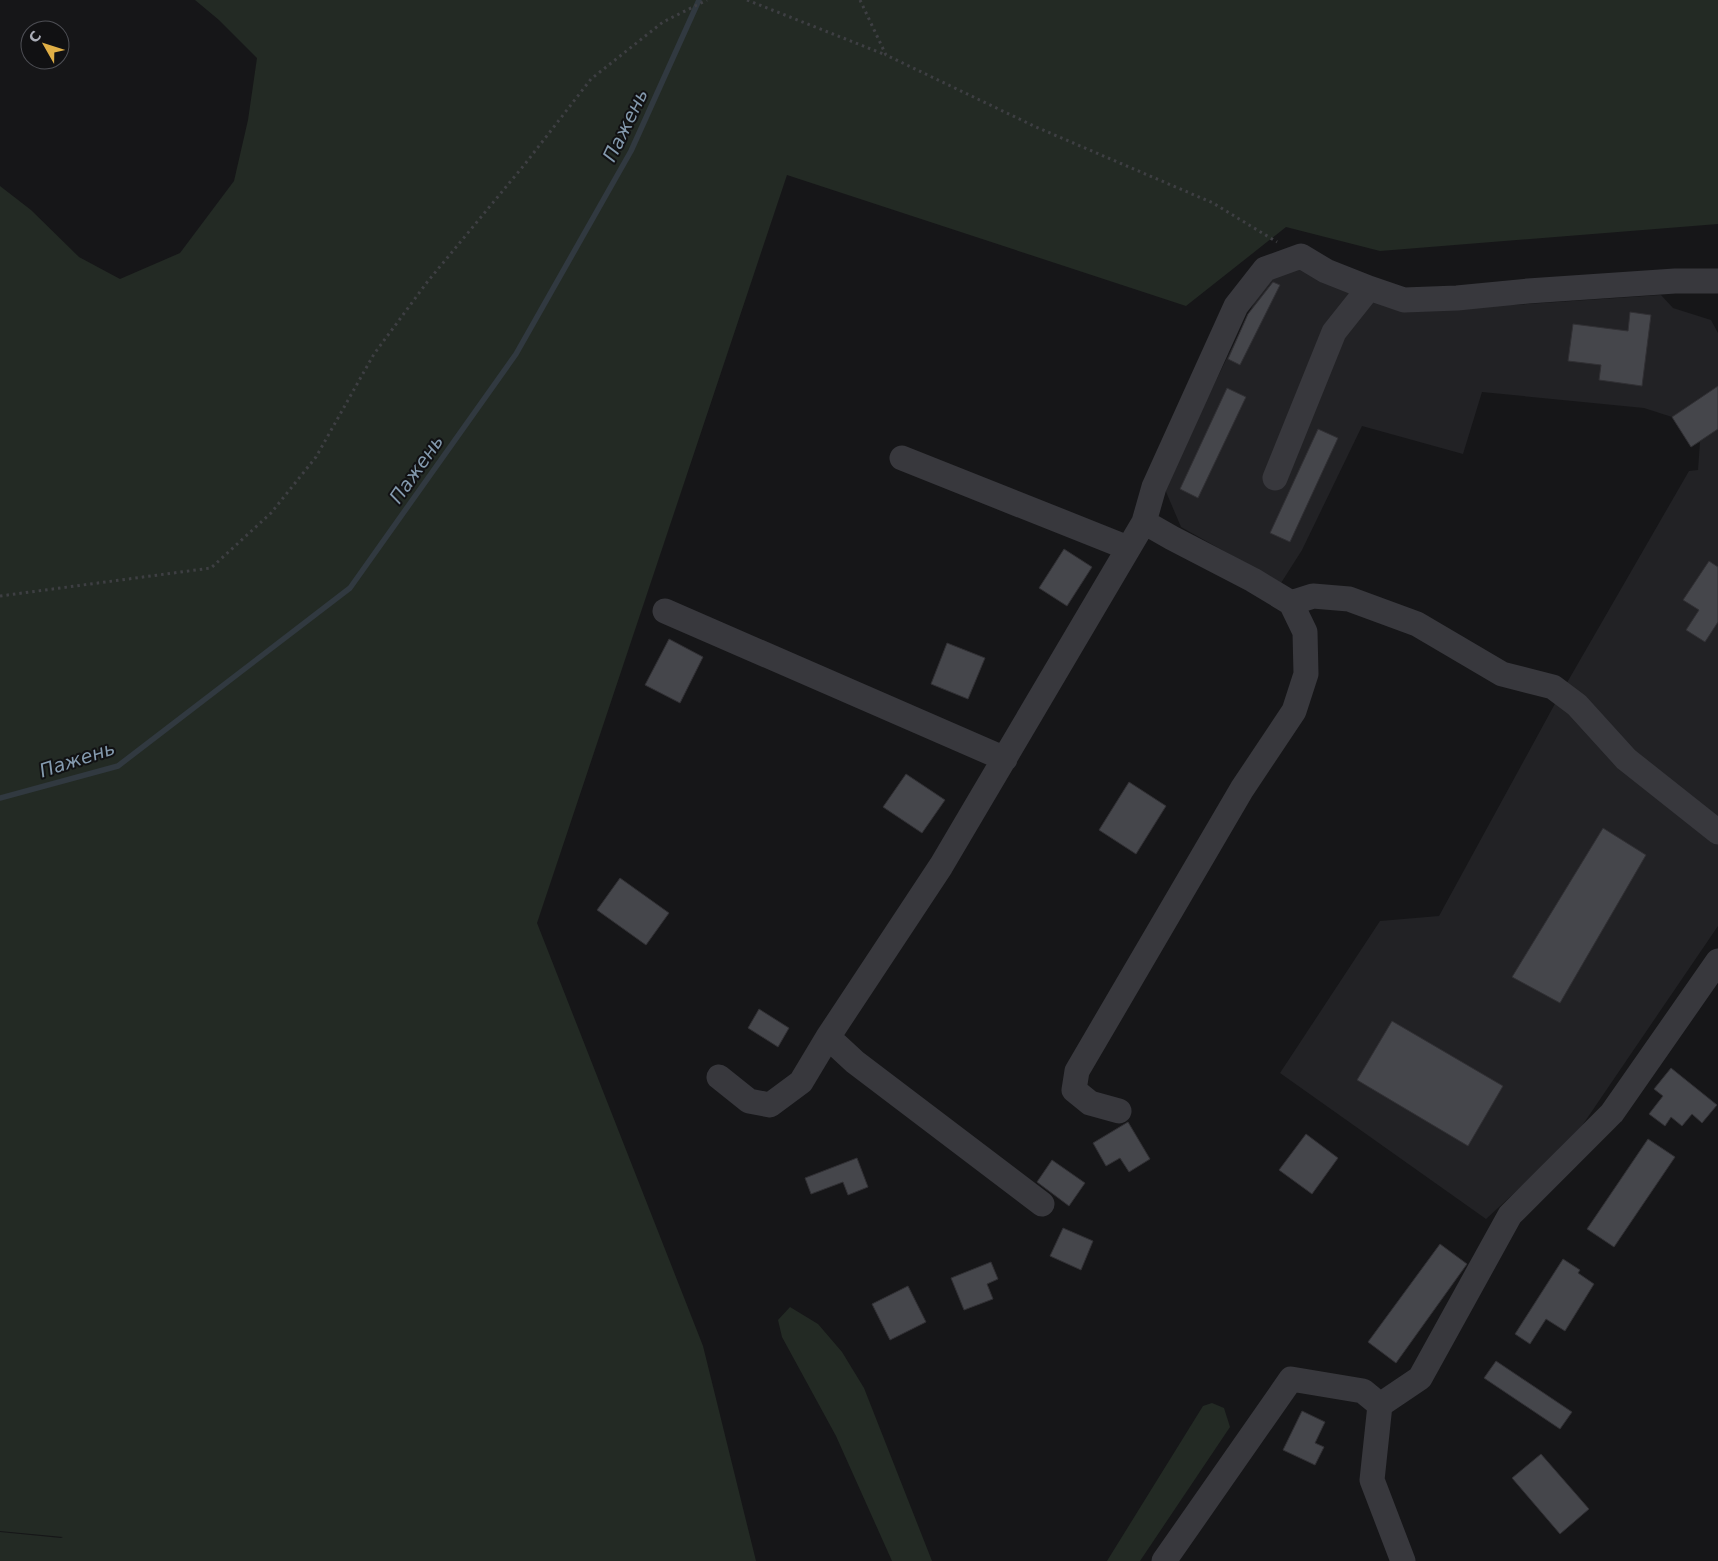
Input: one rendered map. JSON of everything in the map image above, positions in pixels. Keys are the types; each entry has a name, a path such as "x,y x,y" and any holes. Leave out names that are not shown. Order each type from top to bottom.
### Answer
{"street":[{"path":"719,1077 749,1101 770,1105 801,1082 828,1037 941,866 1144,522 1154,486 1236,306 1265,269 1301,256 1326,271 1404,300 1457,298 1675,281 1718,281"},
{"path":"1275,478 1334,332 1369,288"},
{"path":"902,458 1128,548"},
{"path":"1119,1110 1090,1103 1074,1090 1077,1071 1242,789 1294,711 1306,674 1305,632 1290,603 1253,580 1144,522"},
{"path":"1290,603 1313,596 1349,599 1417,624 1502,674 1553,687 1577,705 1626,759 1718,832"},
{"path":"665,612 1005,759"},
{"path":"1380,1404 1420,1378 1510,1215 1612,1113 1718,961"},
{"path":"828,1037 855,1062 1042,1204"},
{"path":"1164,1561 1291,1379 1363,1391 1380,1404"},
{"path":"1380,1404 1372,1480 1403,1561"}],"path":[{"path":"0,596 211,568 271,513 316,457 374,354 428,281 525,164 591,79 663,22 707,0"},
{"path":"747,0 886,55 1036,127 1213,203 1301,256"},
{"path":"860,0 886,55"}],"shaded area":[{"path":"195,0 1718,0 1718,224 1380,251 1286,227 1186,306 787,175 537,923 703,1346 756,1561 0,1561 0,1532 63,1537 0,1531 0,186 31,210 79,257 120,279 180,253 234,181 248,120 257,58 219,20"},
{"path":"1295,267 1373,302 1514,305 1661,295 1673,308 1711,320 1718,333 1718,926 1573,1139 1486,1219 1280,1073 1380,921 1439,916 1557,700 1689,471 1698,470 1700,442 1691,447 1672,417 1644,408 1482,392 1463,454 1362,426 1302,550 1281,583 1181,527 1164,487 1266,278"},
{"path":"790,1307 818,1324 842,1352 864,1388 932,1561 892,1561 836,1436 782,1337 778,1320"},
{"path":"1212,1403 1224,1408 1230,1427 1140,1561 1107,1561 1203,1406"}],"building":[{"path":"1273,282 1280,285 1240,365 1228,359 1248,314"},
{"path":"1630,312 1651,315 1642,386 1599,380 1601,365 1568,361 1573,324 1628,331"},
{"path":"1718,386 1718,429 1691,447 1672,417"},
{"path":"1227,388 1246,397 1198,498 1180,489"},
{"path":"1318,429 1338,438 1290,542 1270,533"},
{"path":"1064,549 1092,567 1067,606 1039,588"},
{"path":"1709,561 1718,567 1718,622 1705,642 1686,630 1699,610 1683,600"},
{"path":"669,639 703,657 680,703 645,685"},
{"path":"947,643 985,658 968,699 931,684"},
{"path":"906,774 945,800 922,833 883,807"},
{"path":"1129,782 1166,806 1136,854 1099,830"},
{"path":"1603,828 1646,855 1560,1003 1512,977"},
{"path":"620,878 669,913 646,945 597,910"},
{"path":"759,1009 789,1028 778,1047 748,1028"},
{"path":"1392,1021 1503,1086 1468,1146 1357,1080"},
{"path":"1671,1068 1717,1105 1702,1123 1692,1114 1682,1126 1671,1117 1665,1126 1649,1114 1663,1096 1654,1089"},
{"path":"1128,1122 1150,1159 1129,1172 1120,1158 1106,1166 1093,1143"},
{"path":"1306,1134 1338,1158 1312,1194 1279,1170"},
{"path":"1648,1139 1675,1157 1614,1247 1587,1229"},
{"path":"857,1158 868,1187 848,1195 843,1182 811,1194 805,1178"},
{"path":"1052,1160 1085,1183 1069,1206 1037,1182"},
{"path":"1063,1228 1093,1241 1081,1270 1050,1256"},
{"path":"1440,1244 1467,1264 1396,1363 1368,1342"},
{"path":"1563,1259 1580,1270 1578,1273 1594,1284 1565,1331 1546,1319 1530,1344 1515,1334"},
{"path":"991,1262 998,1279 987,1284 993,1299 964,1310 951,1278"},
{"path":"908,1286 926,1322 890,1340 872,1304"},
{"path":"1496,1361 1572,1412 1560,1429 1484,1378"},
{"path":"1302,1411 1325,1422 1315,1443 1324,1447 1315,1465 1283,1450"},
{"path":"1541,1454 1589,1509 1560,1534 1512,1478"}],"waterway":[{"name":"Пажень","path":"0,798 118,766 350,588 516,354 631,151 699,0"}]}
